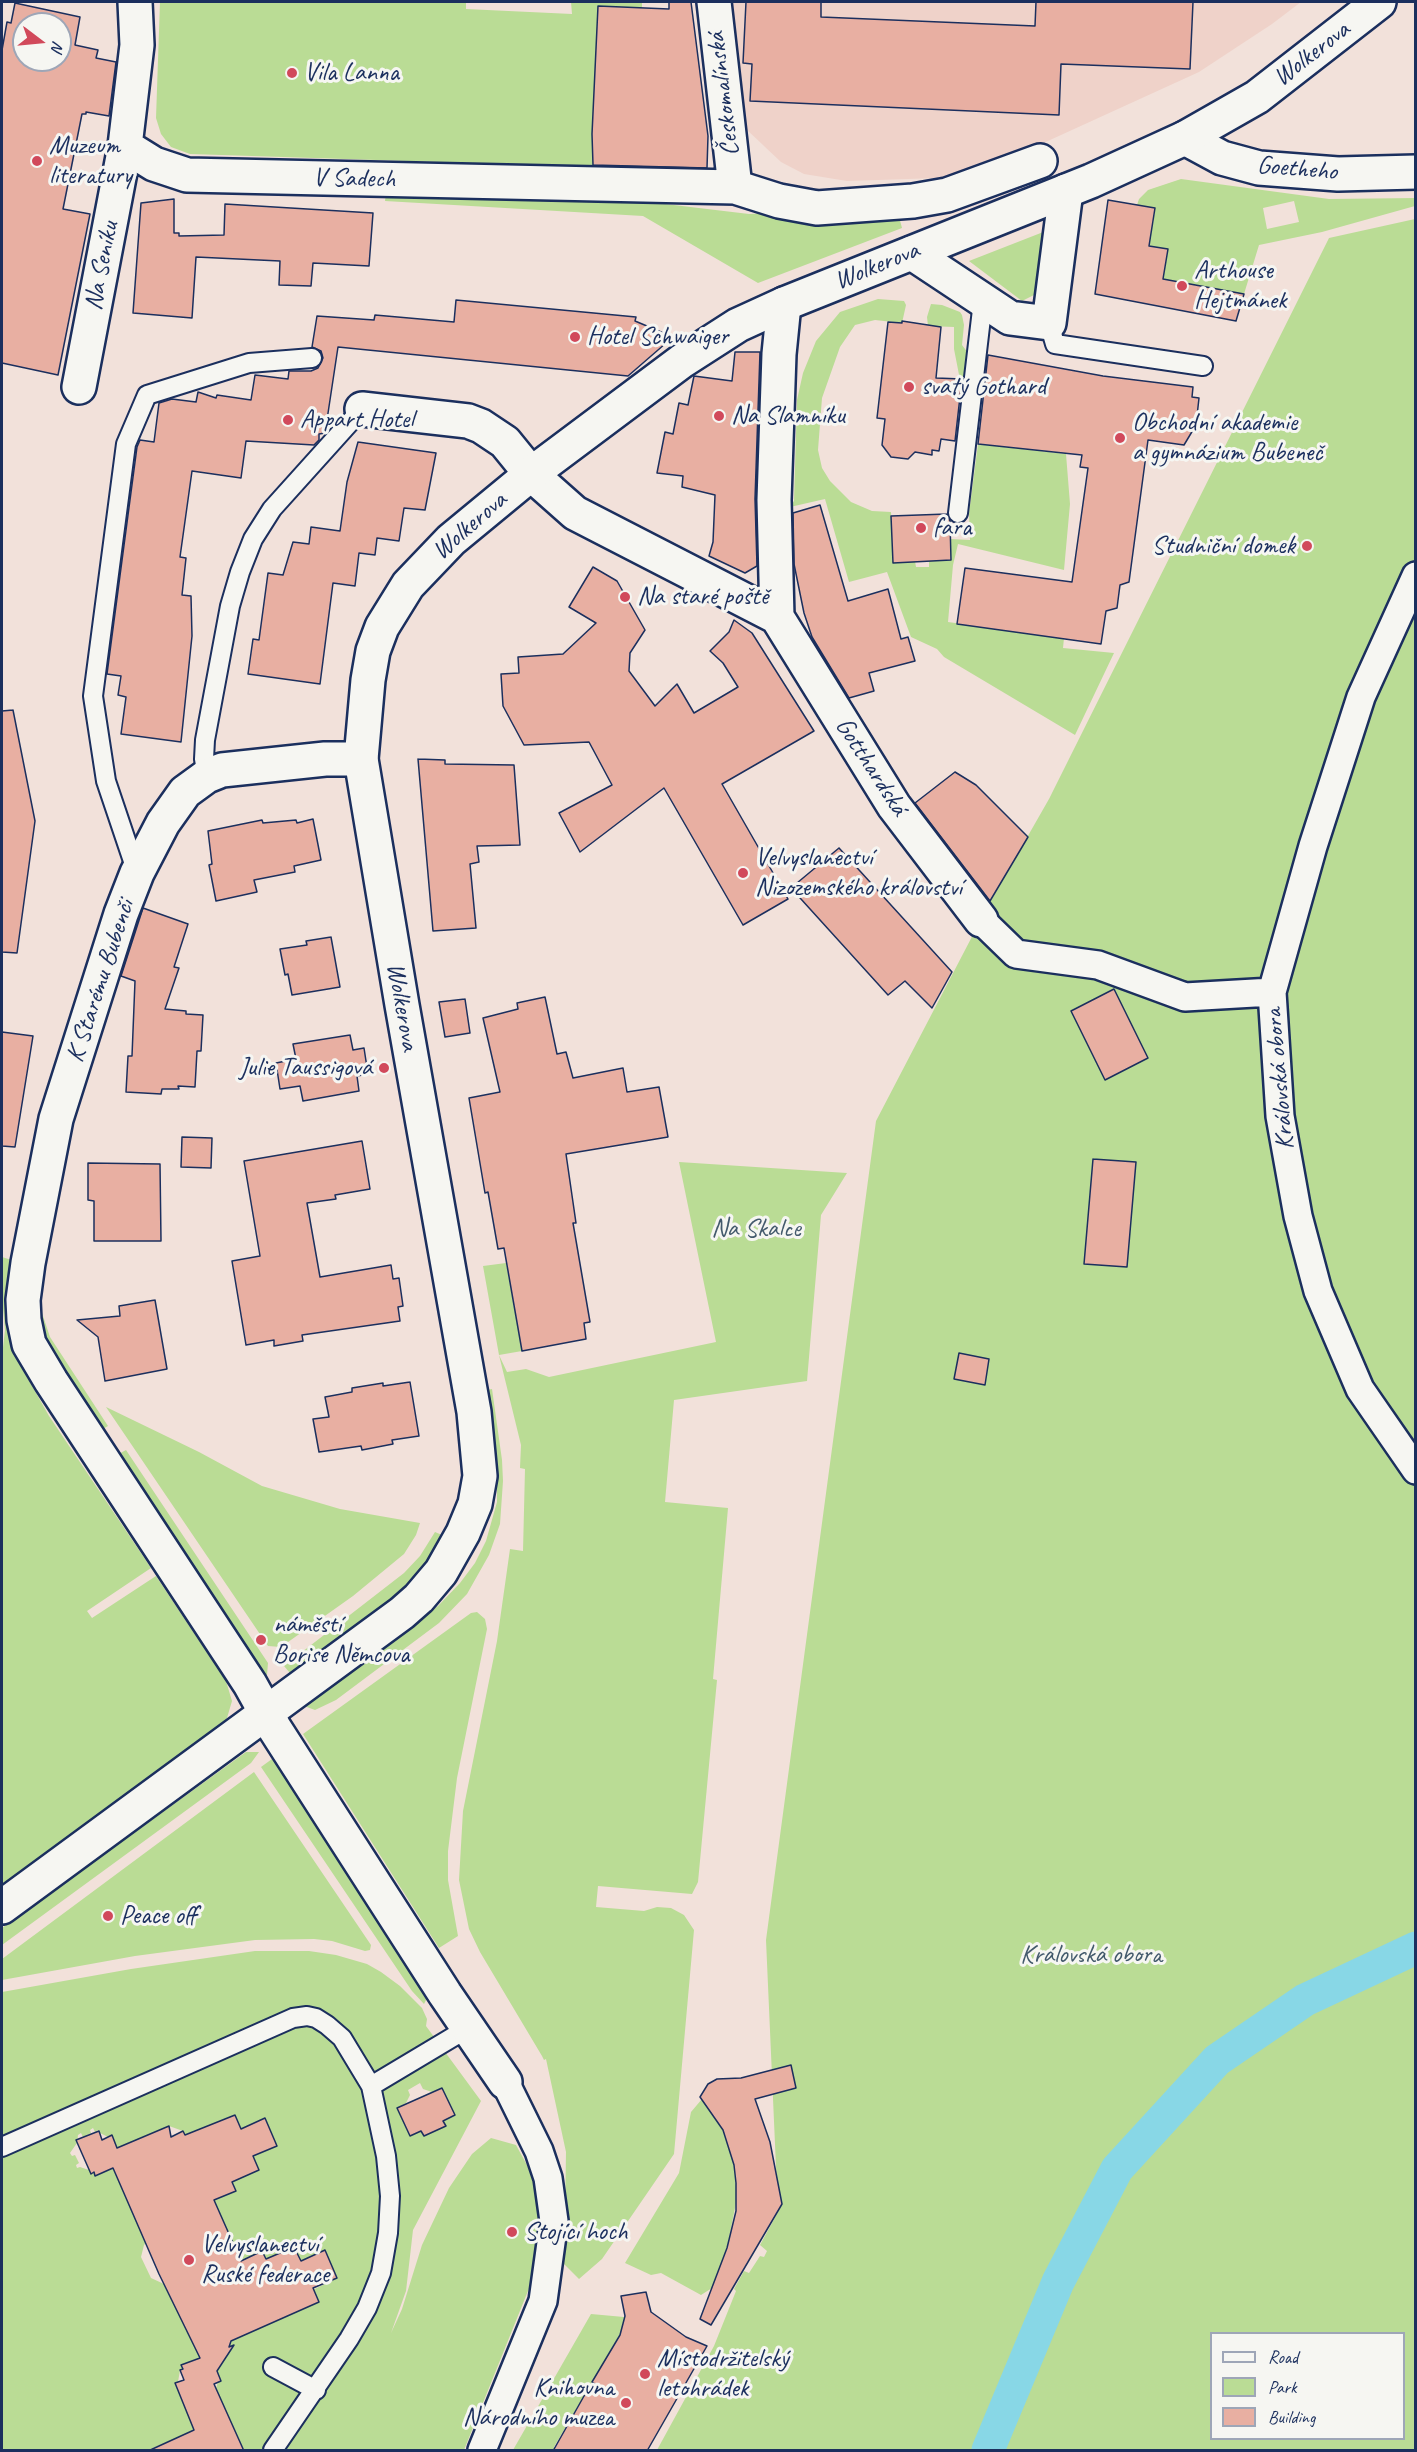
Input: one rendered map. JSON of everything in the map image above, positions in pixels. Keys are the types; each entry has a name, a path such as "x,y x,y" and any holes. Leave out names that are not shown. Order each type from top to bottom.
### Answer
{"street":[{"path":"125,146 137,45 135,2"},
{"name":"Českomalínská","path":"714,2 735,187"},
{"name":"Wolkerova","path":"266,1714 419,1598 441,1572 463,1533 475,1504 480,1476 476,1423 361,759 373,651 394,606 408,585 437,553 531,474 682,361 738,325 784,304 1143,159 1185,138 1257,97 1379,2"},
{"name":"Goetheho","path":"1185,138 1222,158 1259,168 1338,174 1416,172"},
{"name":"V Sadech","path":"125,146 154,164 187,175 735,187 779,201 817,208 947,195 1040,161"},
{"name":"Na Seníku","path":"79,387 125,146"},
{"path":"912,253 1010,318 1049,323 1066,191"},
{"path":"363,409 468,421 481,426 505,442 531,474 574,513 777,617 774,500 778,376 784,304"},
{"name":"Královská obora","path":"1416,576 1361,697 1313,846 1272,992 1280,1116 1298,1216 1318,1291 1360,1389 1416,1470"},
{"name":"Gotthardská","path":"777,617 894,806 981,920 1016,954 1098,964 1185,997 1272,992"},
{"name":"K Starému Bubenči","path":"266,1714 250,1684 38,1359 26,1331 23,1300 28,1263 57,1119 121,914 137,873 163,823 185,792 207,776 239,767 325,759 361,759"},
{"path":"2,1907 266,1714 505,2082 539,2151 548,2178 554,2221 543,2301 482,2451"}],"lane":[{"path":"958,513 983,301"},
{"path":"1049,323 1055,344 1203,366"},
{"path":"137,873 106,781 93,696 126,444 147,395 249,363 312,358"},
{"path":"207,776 204,759 205,740 230,606 253,539 272,509 363,409"},
{"path":"2,2147 293,2018 307,2016 316,2018 342,2038 371,2086 386,2156 390,2196 388,2233 381,2273 367,2308 316,2390 273,2451"},
{"path":"371,2086 468,2028"},
{"path":"273,2367 316,2390"}],"shaded area":[{"path":"730,2 1301,2 1199,72 969,177 847,181 804,174 781,162 746,129 739,110"}],"green space":[{"name":"Vila Lanna","path":"160,2 466,2 466,9 572,14 571,2 642,2 642,8 598,6 593,167 190,154 171,147 161,134 156,118"},
{"path":"1181,179 1329,199 1416,198 1415,206 1322,232 1259,245 1244,294 1163,279 1168,250 1150,246 1150,239 1145,238 1153,224 1155,208 1137,205 1139,199 1148,190","holes":["1294,201 1299,222 1267,229 1263,208"]},
{"path":"387,185 590,195 749,214 897,209 902,228 758,283 643,216 385,201"},
{"name":"Královská obora","path":"1415,219 1415,2450 657,2450 714,2346 736,2291 734,2289 744,2271 749,2273 760,2256 764,2257 767,2251 760,2245 778,2212 766,1940 876,1121 989,904 1049,799 1329,238"},
{"path":"1051,229 1040,292 1022,301 969,261"},
{"path":"878,299 904,301 906,305 902,323 875,320 855,325 840,347 822,398 818,450 822,468 830,481 851,502 872,511 891,512 893,562 915,561 916,567 929,567 929,561 950,539 970,540 969,513 978,444 1066,454 1070,504 1064,570 958,544 953,565 948,622 1064,638 1063,648 1114,653 1075,735 944,657 937,649 911,637 887,572 849,582 825,499 790,507 794,501 797,400 803,373 816,341 840,312"},
{"path":"931,304 942,305 962,315 964,325 962,345 968,353 962,390 954,349 954,327 928,326 927,317"},
{"name":"Na Skalce","path":"679,1162 847,1173 821,1215 807,1381 674,1400 665,1502 728,1508 713,1679 717,1680 698,1882 692,1894 598,1886 596,1907 644,1911 657,1907 671,1908 684,1915 694,1930 674,2154 602,2259 579,2279 560,2260 565,2219 566,2152 546,2059 544,2060 480,1952 469,1929 459,1880 463,1811 497,1641 510,1549 523,1551 525,1469 520,1468 521,1445 499,1355 507,1372 526,1369 549,1377 716,1342"},
{"path":"2,1257 21,1263 16,1353 22,1368 49,1416 151,1568 87,1611 92,1618 156,1576 226,1681 232,1701 227,1718 218,1728 2,1886 2,1356 5,1330"},
{"path":"506,1263 522,1351 499,1355 483,1266"},
{"path":"38,1283 42,1313 50,1337 108,1426 96,1433 38,1341"},
{"path":"492,1389 502,1460 500,1524 489,1555 467,1594 439,1623 336,1700 315,1710 304,1706 438,1606 475,1563 486,1541 497,1502 497,1460 487,1390"},
{"path":"106,1407 199,1452 262,1486 340,1509 420,1523 416,1535 404,1554 353,1596 281,1647 268,1646"},
{"path":"126,1450 268,1663 267,1675 259,1672 113,1457"},
{"path":"435,1532 442,1535 429,1558 396,1597 362,1624 290,1673 284,1666 404,1573 420,1556"},
{"path":"477,1612 485,1619 487,1629 457,1778 448,1851 448,1880 458,1936 439,1948 303,1734 471,1613"},
{"path":"246,1752 259,1752 251,1763 2,1945 2,1928"},
{"path":"272,1759 279,1766 429,1994 424,2004 412,1991 261,1767"},
{"path":"254,1772 371,1945 370,1950 365,1951 332,1941 314,1939 255,1940 135,1956 2,1980 2,1959"},
{"path":"255,1951 309,1951 336,1955 367,1964 400,1986 422,2008 427,2019 426,2026 481,2101 413,2230 406,2291 391,2333 402,2309 422,2245 449,2188 472,2154 491,2138 516,2145 537,2190 541,2222 536,2271 464,2450 244,2450 228,2415 182,2445 179,2437 148,2450 2,2450 2,1992 131,1969","holes":["420,2083 423,2089 432,2092 442,2088 455,2115 443,2121 446,2126 424,2136 421,2131 410,2136 397,2108 406,2103 410,2095 408,2090","235,2115 259,2170 232,2182 235,2191 210,2202 237,2262 262,2251 266,2259 294,2247 301,2261 325,2250 337,2278 221,2335 228,2350 226,2358 214,2370 221,2381 218,2382 215,2391 176,2386 180,2370 195,2363 193,2360 197,2359 198,2362 203,2359 164,2284 151,2278 141,2257 148,2240 115,2163 108,2171 106,2168 91,2174 89,2170 77,2168 76,2165 79,2163 75,2155 72,2156 70,2153 77,2143 78,2135 81,2133 83,2137 91,2133 90,2130 93,2128 95,2132 98,2130 108,2137 119,2152 169,2126 183,2131 185,2135 190,2135"]},
{"path":"702,2099 723,2130 730,2149 737,2198 727,2248 712,2288 701,2295 661,2273 651,2275 625,2263 679,2173 691,2112"},
{"path":"591,2314 624,2317 627,2322 554,2447 559,2450 513,2450"}],"building":[{"path":"669,2 691,2 708,136 707,168 593,165 592,134 598,6 669,9"},
{"path":"746,2 821,2 821,17 1035,26 1036,2 1193,2 1190,69 1061,64 1059,115 750,101 752,64 743,63"},
{"name":"Muzeum literatury","path":"15,3 57,12 13,12"},
{"name":"Muzeum literatury","path":"72,15 80,17 75,45 98,50 96,58 116,62 109,116 86,112 82,114 63,209 90,214 58,375 2,363 2,50 7,22 11,23 12,18 12,72 72,72"},
{"path":"174,199 174,233 179,233 179,236 224,235 225,204 373,213 369,266 313,263 311,286 279,285 280,261 196,257 192,318 133,313 141,203"},
{"path":"1108,200 1155,208 1149,246 1168,249 1163,279 1244,294 1236,321 1095,294"},
{"path":"456,300 636,317 635,321 673,337 628,376 338,347 325,433 319,434 319,440 314,445 246,441 241,478 192,471 180,557 186,558 182,595 191,596 192,636 181,742 121,734 126,697 118,695 121,676 107,674 137,447 140,440 154,442 159,403 172,399 196,402 198,392 216,398 217,395 251,400 255,375 288,379 289,371 311,371 318,368 323,358 321,351 312,347 317,316 374,320 375,315 454,322"},
{"name":"svatý Gothard","path":"902,321 941,327 936,378 962,379 955,441 941,439 939,451 932,450 932,455 915,452 908,459 891,457 882,445 885,419 877,418 888,322 902,323"},
{"name":"Na Slamníku","path":"735,352 760,352 755,499 757,566 745,573 709,556 713,542 715,495 682,487 683,476 657,473 665,432 673,434 679,403 688,405 694,376 732,381"},
{"path":"988,355 1103,376 1193,387 1192,397 1199,398 1196,425 1184,445 1148,440 1129,582 1120,585 1117,608 1106,611 1101,644 957,624 965,568 1072,582 1088,468 1080,467 1082,455 978,444"},
{"path":"358,442 436,453 425,510 404,508 399,541 377,538 375,555 359,553 355,586 333,583 320,684 248,674 253,639 259,640 268,573 283,575 293,542 309,544 311,527 340,531 347,482"},
{"path":"820,505 848,601 888,589 901,639 908,637 915,661 869,673 874,691 849,698 812,637 804,613 794,564 793,513"},
{"name":"fara","path":"947,514 950,521 951,560 893,563 891,516"},
{"path":"593,567 617,581 645,630 630,653 629,671 655,706 677,684 694,713 738,687 723,663 710,651 729,632 734,620 752,633 814,731 722,784 788,899 743,925 664,788 580,852 559,813 612,785 589,742 524,745 503,706 501,674 519,673 518,657 563,654 596,623 569,607"},
{"path":"13,710 35,821 17,953 2,952 2,711"},
{"path":"418,759 445,760 445,764 514,765 520,845 477,846 479,862 470,864 476,928 433,931"},
{"path":"955,772 976,785 1028,837 990,901 915,803"},
{"path":"313,819 321,860 294,866 295,872 254,880 257,892 216,901 209,865 212,864 208,831 262,820 263,823 296,820 297,823"},
{"path":"839,848 952,972 932,1008 905,981 888,995 791,888"},
{"path":"143,908 188,924 174,967 179,968 165,1009 203,1015 201,1051 197,1051 195,1087 178,1086 179,1089 162,1089 161,1094 126,1092 128,1056 132,1056 135,981 121,976"},
{"path":"331,937 340,987 292,995 280,949 307,945 306,941"},
{"path":"1114,989 1148,1058 1105,1080 1071,1011"},
{"path":"545,997 557,1054 566,1052 573,1078 623,1068 627,1092 659,1087 668,1137 566,1154 576,1223 573,1223 590,1322 584,1323 586,1339 522,1351 504,1248 498,1249 488,1192 485,1193 469,1098 500,1092 483,1018 518,1009 517,1003"},
{"path":"465,999 470,1033 445,1037 439,1002"},
{"path":"2,1032 33,1036 15,1147 2,1146"},
{"path":"350,1035 353,1050 364,1048 368,1074 357,1076 359,1091 303,1101 300,1086 280,1089 276,1063 296,1059 293,1044"},
{"path":"182,1137 212,1138 211,1168 181,1167"},
{"path":"362,1141 370,1189 335,1195 336,1199 307,1203 320,1277 391,1265 393,1279 399,1278 403,1306 398,1307 400,1321 302,1335 303,1341 274,1346 274,1340 246,1345 232,1261 260,1256 244,1161"},
{"path":"1093,1159 1136,1162 1127,1267 1084,1264"},
{"path":"88,1163 160,1164 161,1241 94,1241 94,1201 88,1200"},
{"path":"155,1300 167,1369 105,1381 98,1337 77,1320 120,1316 119,1306"},
{"path":"959,1353 989,1359 985,1385 954,1379"},
{"path":"410,1382 419,1436 392,1440 393,1444 362,1450 361,1446 319,1452 313,1419 329,1417 325,1397 352,1392 352,1388"},
{"path":"791,2065 796,2088 755,2099 770,2142 782,2204 711,2325 700,2319 727,2248 736,2211 736,2183 734,2165 723,2130 700,2097 708,2084 717,2079 741,2078"},
{"path":"442,2088 455,2115 443,2121 446,2126 424,2136 421,2131 410,2136 397,2108"},
{"name":"Velvyslanectví Ruské federace","path":"235,2115 241,2129 265,2118 277,2146 253,2156 259,2170 232,2182 236,2191 214,2200 241,2261 262,2251 266,2259 294,2247 301,2261 325,2250 337,2278 313,2288 319,2302 231,2341 229,2347 234,2345 217,2371 221,2381 214,2384 244,2451 148,2451 194,2430 175,2383 184,2380 180,2370 183,2369 181,2365 200,2358 159,2274 113,2168 95,2176 94,2172 91,2174 76,2140 99,2131 102,2140 112,2135 117,2148 169,2126 171,2137 183,2131 185,2135"},
{"name":"Místodržitelský letohrádek","path":"646,2292 651,2312 686,2337 707,2346 647,2451 553,2451 584,2396 595,2384 592,2382 620,2335 625,2316 621,2296"}],"waterway":[{"path":"988,2450 1058,2282 1117,2169 1217,2060 1305,2000 1416,1948"}],"place":[{"name":"Vila Lanna","path":"292,73"},
{"name":"Muzeum literatury","path":"37,161"},
{"name":"Arthouse Hejtmánek","path":"1182,286"},
{"name":"Hotel Schwaiger","path":"575,337"},
{"name":"svatý Gothard","path":"909,387"},
{"name":"Na Slamníku","path":"719,416"},
{"name":"Appart Hotel","path":"288,420"},
{"name":"Obchodní akademie a gymnázium Bubeneč","path":"1120,438"},
{"name":"fara","path":"921,528"},
{"name":"Studniční domek","path":"1307,546"},
{"name":"Na staré poště","path":"625,597"},
{"name":"Velvyslanectví Nizozemského království","path":"743,873"},
{"name":"Julie Taussigová","path":"384,1068"},
{"name":"náměstí Borise Němcova","path":"261,1640"},
{"name":"Peace off","path":"108,1916"},
{"name":"Stojící hoch","path":"512,2232"},
{"name":"Velvyslanectví Ruské federace","path":"189,2260"},
{"name":"Místodržitelský letohrádek","path":"645,2374"},
{"name":"Knihovna Národního muzea","path":"626,2403"}]}
